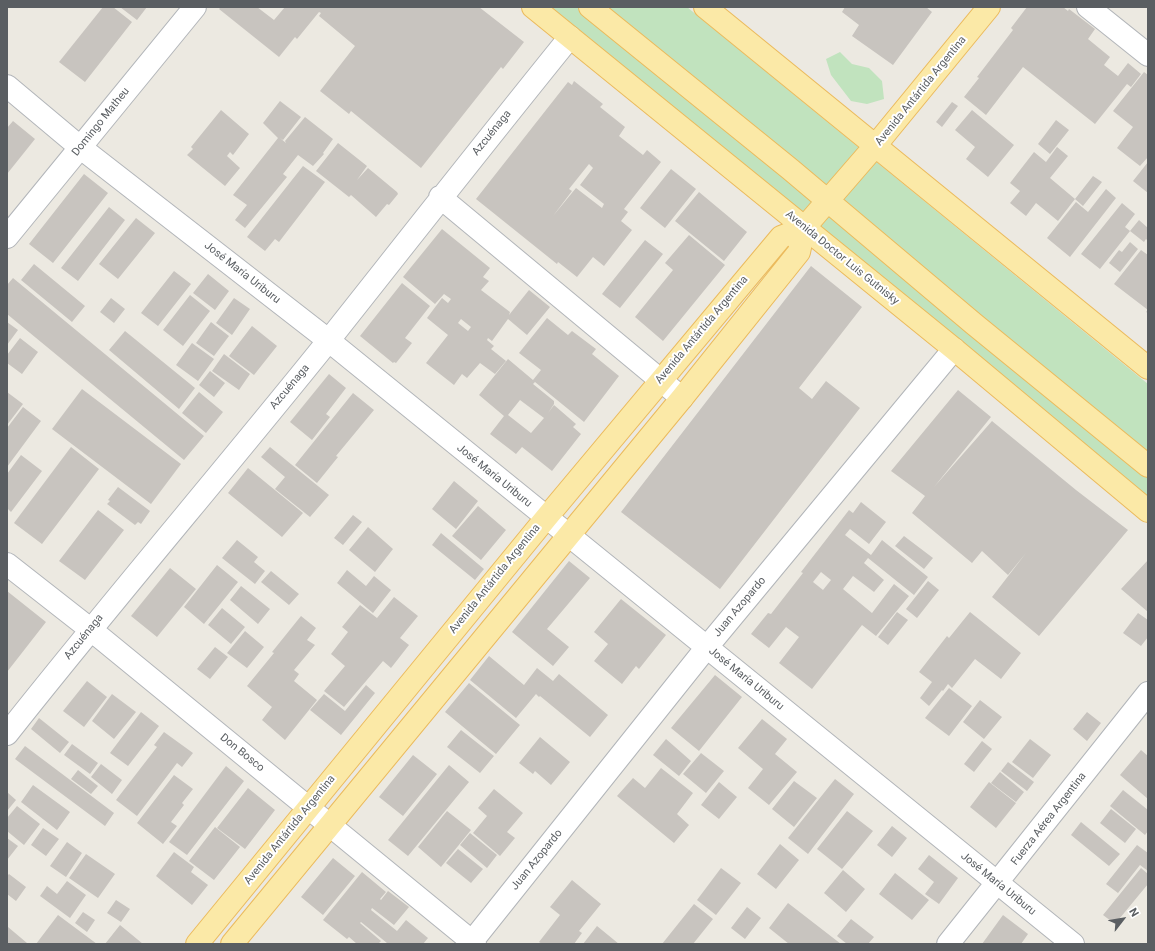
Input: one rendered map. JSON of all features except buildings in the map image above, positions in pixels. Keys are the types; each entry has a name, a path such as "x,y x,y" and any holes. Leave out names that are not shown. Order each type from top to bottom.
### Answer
{"main road":[{"name":"Avenida Doctor Luis Gutnisky","path":"534,7 954,349 1148,511"},
{"path":"590,7 828,201 974,324 1148,466"},
{"path":"705,7 1148,368"},
{"name":"Avenida Antártida Argentina","path":"197,944 661,379 781,237 804,228 828,201 875,146 984,9"},
{"name":"Avenida Antártida Argentina","path":"232,944 569,536 799,252 804,228"}],"street":[{"name":"Domingo Matheu","path":"7,237 195,7"},
{"path":"1088,7 1148,55"},
{"name":"Azcuénaga","path":"7,734 90,629 328,340 440,197 570,37"},
{"name":"José María Uriburu","path":"7,86 81,148 328,340 1073,944"},
{"path":"440,197 682,398"},
{"name":"Juan Azopardo","path":"472,943 707,647 954,349"},
{"name":"Don Bosco","path":"7,564 90,629 309,807 329,826 472,943"},
{"name":"Fuerza Aérea Argentina","path":"948,944 998,883 1148,692"}],"green space":[{"path":"544,7 687,7 1148,384 1148,501"},
{"path":"840,52 852,64 869,68 882,81 884,99 867,104 851,101 831,75 826,59"}]}
